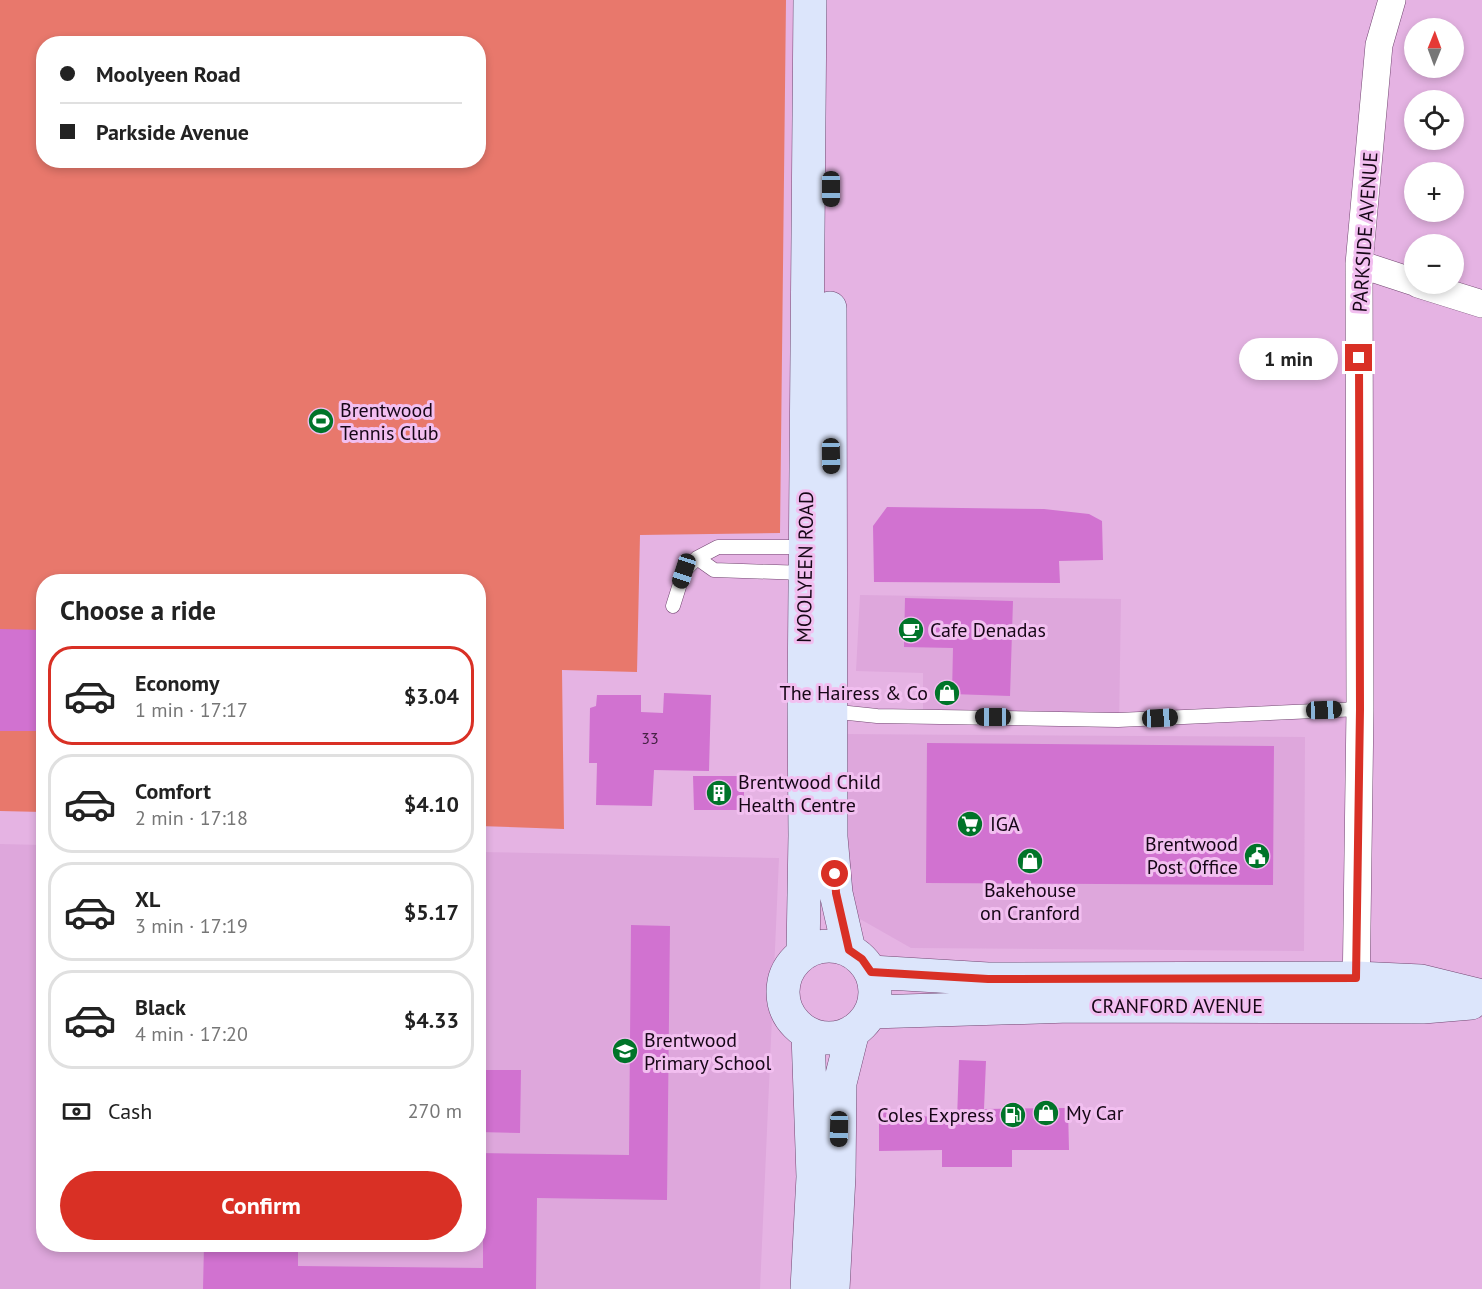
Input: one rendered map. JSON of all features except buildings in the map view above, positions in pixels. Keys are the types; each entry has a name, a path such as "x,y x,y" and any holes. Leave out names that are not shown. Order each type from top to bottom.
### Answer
{"main road":[{"name":"MOOLYEEN ROAD","path":"810,0 819,560"},
{"name":"MOOLYEEN ROAD","path":"803,953 805,835 817,709 831,0"},
{"name":"MOOLYEEN ROAD","path":"817,709 836,893 860,961 876,989 840,1083 839,1176 833,1289"},
{"path":"860,961 833,946 818,947 803,953 792,964 784,978 783,994 786,1010 795,1024 808,1034 840,1037 862,1022"},
{"name":"CRANFORD AVENUE","path":"860,961 988,979 1356,992 1423,1006 1482,1002"},
{"name":"CRANFORD AVENUE","path":"862,1022 1070,1006 1356,992 1421,981 1482,996"},
{"path":"807,1289 813,1177 808,1034"}],"street":[{"name":"PARKSIDE AVENUE","path":"1356,992 1360,709 1359,264 1379,45 1392,0"},
{"path":"1359,264 1404,279"},
{"path":"1451,294 1482,304"}],"lane":[{"path":"673,606 684,571 697,558 718,547 819,560"},
{"path":"697,558 714,570 819,560"},
{"path":"817,709 877,716 1118,720 1360,709"}],"shaded area":[{"path":"0,0 786,0 780,533 640,535 637,672 562,670 564,829 486,826 486,574 36,574 36,812 0,811"},
{"path":"860,595 1121,599 1119,726 923,724 923,673 856,671"},
{"path":"841,734 1305,737 1304,951 911,948 860,919 840,870"},
{"name":"Brentwood Primary School","path":"0,844 36,845 36,1252 486,1252 486,852 779,858 760,1289 0,1289"}],"place":[{"name":"Brentwood Tennis Club","path":"321,421"},
{"name":"Cafe Denadas","path":"911,630"},
{"name":"The Hairess & Co","path":"947,693"},
{"name":"Brentwood Child Health Centre","path":"719,793"},
{"name":"IGA","path":"970,824"},
{"name":"Brentwood Post Office","path":"1257,856"},
{"name":"Bakehouse on Cranford","path":"1030,861"},
{"name":"Brentwood Primary School","path":"625,1051"},
{"name":"My Car","path":"1046,1113"},
{"name":"Coles Express","path":"1013,1115"}],"route":[{"path":"835,874 836,893 849,950 862,959 871,972 988,979 1356,978 1360,709 1359,358"}]}
